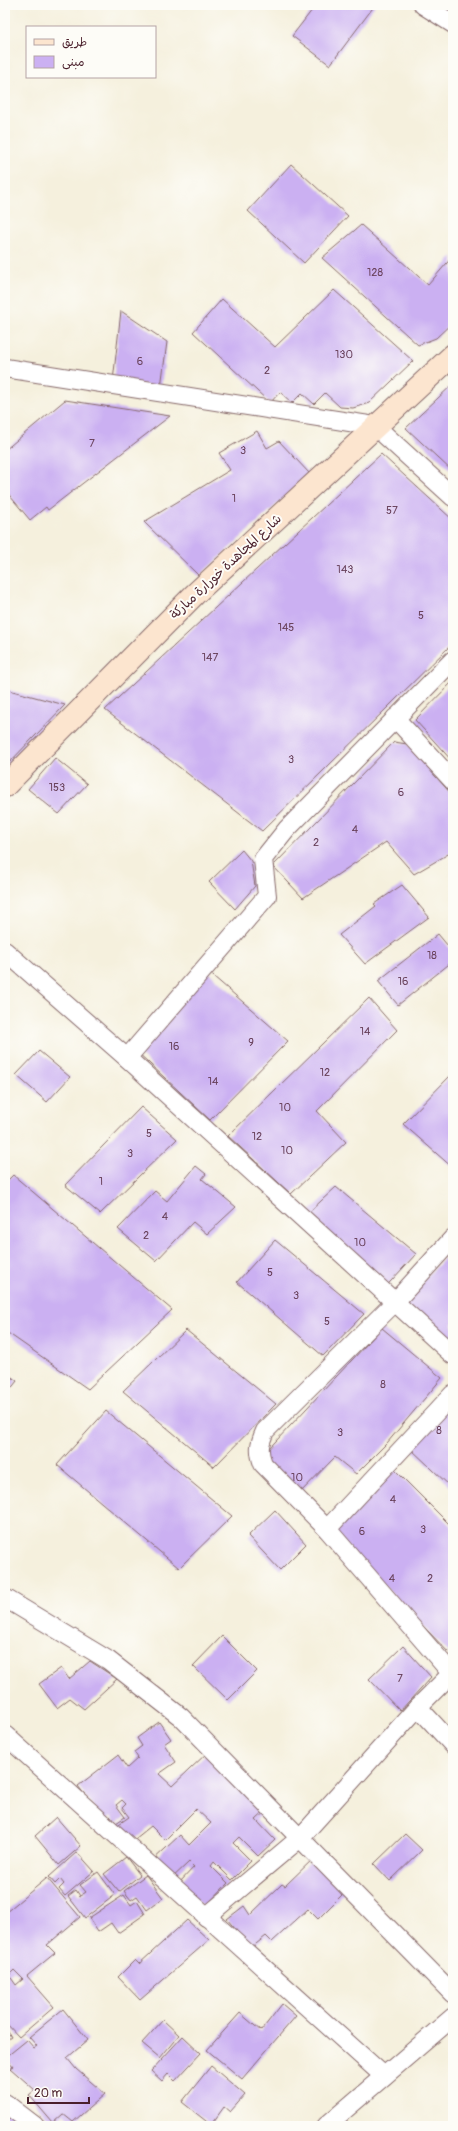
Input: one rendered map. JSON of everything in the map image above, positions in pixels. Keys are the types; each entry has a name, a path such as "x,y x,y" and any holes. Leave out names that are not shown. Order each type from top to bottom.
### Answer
{"street":[{"path":"423,5 453,24"},
{"name":"شارع المجاهدة خورارة مباركة","path":"5,786 195,594 453,355"},
{"path":"5,368 375,426 453,497"},
{"path":"127,1058 267,896 263,858 287,829 453,660"},
{"path":"395,718 453,781"},
{"path":"5,952 127,1058 394,1303 453,1355"},
{"path":"206,1917 300,1838 418,1707 452,1673 327,1529 263,1464 259,1453 259,1443 265,1431 394,1303 453,1238"},
{"path":"327,1529 453,1394"},
{"path":"5,1598 108,1660 181,1717 453,1994"},
{"path":"418,1707 453,1745"},
{"path":"5,1735 384,2076"},
{"path":"326,2126 453,2017"},
{"path":"5,2103 35,2126"}],"building":[{"path":"316,5 375,5 330,65 292,36"},
{"path":"442,5 453,5 453,12"},
{"path":"291,164 348,216 304,263 248,211"},
{"path":"361,225 428,285 453,256 453,322 436,338 418,345 322,258"},
{"path":"334,290 413,361 369,403 353,408 340,407 325,393 314,404 302,393 292,403 280,392 270,403 193,332 222,299 275,347"},
{"path":"121,311 167,342 161,387 113,381"},
{"path":"453,384 453,472 406,428"},
{"path":"65,400 170,416 48,510 46,507 30,520 5,490 5,450"},
{"path":"257,431 267,448 279,441 310,474 199,576 144,522 230,470 219,453"},
{"path":"381,454 453,520 453,643 262,831 105,710"},
{"path":"453,681 453,762 415,720"},
{"path":"5,689 65,705 5,767"},
{"path":"394,742 407,744 453,796 453,856 450,853 414,874 386,842 303,898 273,866"},
{"path":"55,758 87,784 59,814 28,789"},
{"path":"242,850 251,861 255,886 235,909 209,882"},
{"path":"402,885 429,917 365,964 339,935 376,906 374,904"},
{"path":"438,934 453,952 453,961 398,1005 378,981"},
{"path":"206,970 288,1041 210,1120 135,1050"},
{"path":"369,998 397,1030 317,1111 346,1142 291,1194 228,1136"},
{"path":"39,1051 70,1077 47,1102 16,1075"},
{"path":"453,1073 453,1168 403,1124"},
{"path":"141,1107 177,1139 100,1214 65,1185"},
{"path":"196,1166 206,1174 202,1179 236,1207 207,1234 193,1222 156,1261 118,1229 155,1191 167,1201"},
{"path":"13,1175 172,1310 88,1389 5,1331 5,1183"},
{"path":"336,1187 416,1254 379,1294 307,1214"},
{"path":"275,1240 364,1314 323,1356 237,1282"},
{"path":"453,1249 453,1353 398,1309"},
{"path":"382,1328 442,1378 387,1443 356,1474 335,1457 297,1496 260,1458"},
{"path":"186,1330 276,1404 214,1467 123,1391"},
{"path":"5,1372 17,1381 5,1396"},
{"path":"447,1407 453,1413 453,1489 410,1448"},
{"path":"106,1411 232,1516 179,1568 57,1465"},
{"path":"393,1468 453,1528 453,1657 332,1532"},
{"path":"275,1510 306,1544 280,1570 248,1536"},
{"path":"222,1636 257,1671 228,1700 193,1666"},
{"path":"403,1646 431,1677 400,1711 369,1679"},
{"path":"90,1661 117,1679 84,1709 70,1698 57,1708 39,1684 61,1668 69,1679"},
{"path":"159,1722 171,1739 164,1744 176,1762 159,1774 172,1786 207,1753 268,1809 256,1820 275,1840 258,1856 239,1837 233,1843 251,1861 232,1880 214,1862 211,1866 228,1883 204,1908 179,1883 194,1867 189,1862 169,1881 151,1862 180,1835 189,1845 211,1823 196,1809 165,1840 151,1826 130,1843 116,1826 129,1817 122,1808 126,1804 122,1800 116,1805 125,1817 116,1823 111,1816 105,1821 78,1786 118,1755 127,1768 138,1758 134,1752 142,1746 137,1738"},
{"path":"56,1817 81,1846 59,1865 35,1836"},
{"path":"405,1834 422,1850 390,1881 374,1864"},
{"path":"77,1852 94,1871 65,1896 59,1889 64,1884 60,1879 55,1884 49,1877"},
{"path":"317,1855 350,1887 318,1919 308,1909 272,1942 266,1936 251,1948 227,1919 244,1906 250,1915 282,1884 285,1886"},
{"path":"126,1857 140,1875 119,1892 104,1874"},
{"path":"98,1872 115,1895 85,1918 68,1896 76,1890 80,1896 86,1892 80,1885"},
{"path":"146,1875 163,1898 147,1910 137,1896 131,1900 124,1891"},
{"path":"47,1878 80,1917 47,1945 55,1953 27,1976 54,2007 19,2037 5,2022 5,1913","holes":["14,1970 23,1979 16,1985 9,1975"]},
{"path":"124,1895 131,1905 137,1901 145,1914 118,1933 111,1923 98,1932 89,1918"},
{"path":"187,1920 209,1940 140,2000 118,1977 135,1960 139,1964"},
{"path":"282,2004 296,2016 242,2079 207,2050 240,2013 261,2031"},
{"path":"63,2009 88,2040 67,2058 76,2069 105,2094 73,2122 63,2114 53,2123 29,2095 35,2090 10,2068 13,2066 6,2057 27,2040 34,2048 37,2046 29,2037"},
{"path":"163,2020 179,2035 160,2058 142,2043"},
{"path":"5,2027 11,2037 5,2041"},
{"path":"183,2036 201,2053 175,2081 168,2074 162,2081 151,2071"},
{"path":"211,2066 245,2095 230,2112 224,2107 211,2125 182,2102"},
{"path":"5,2097 24,2113 12,2126 5,2125"}]}
